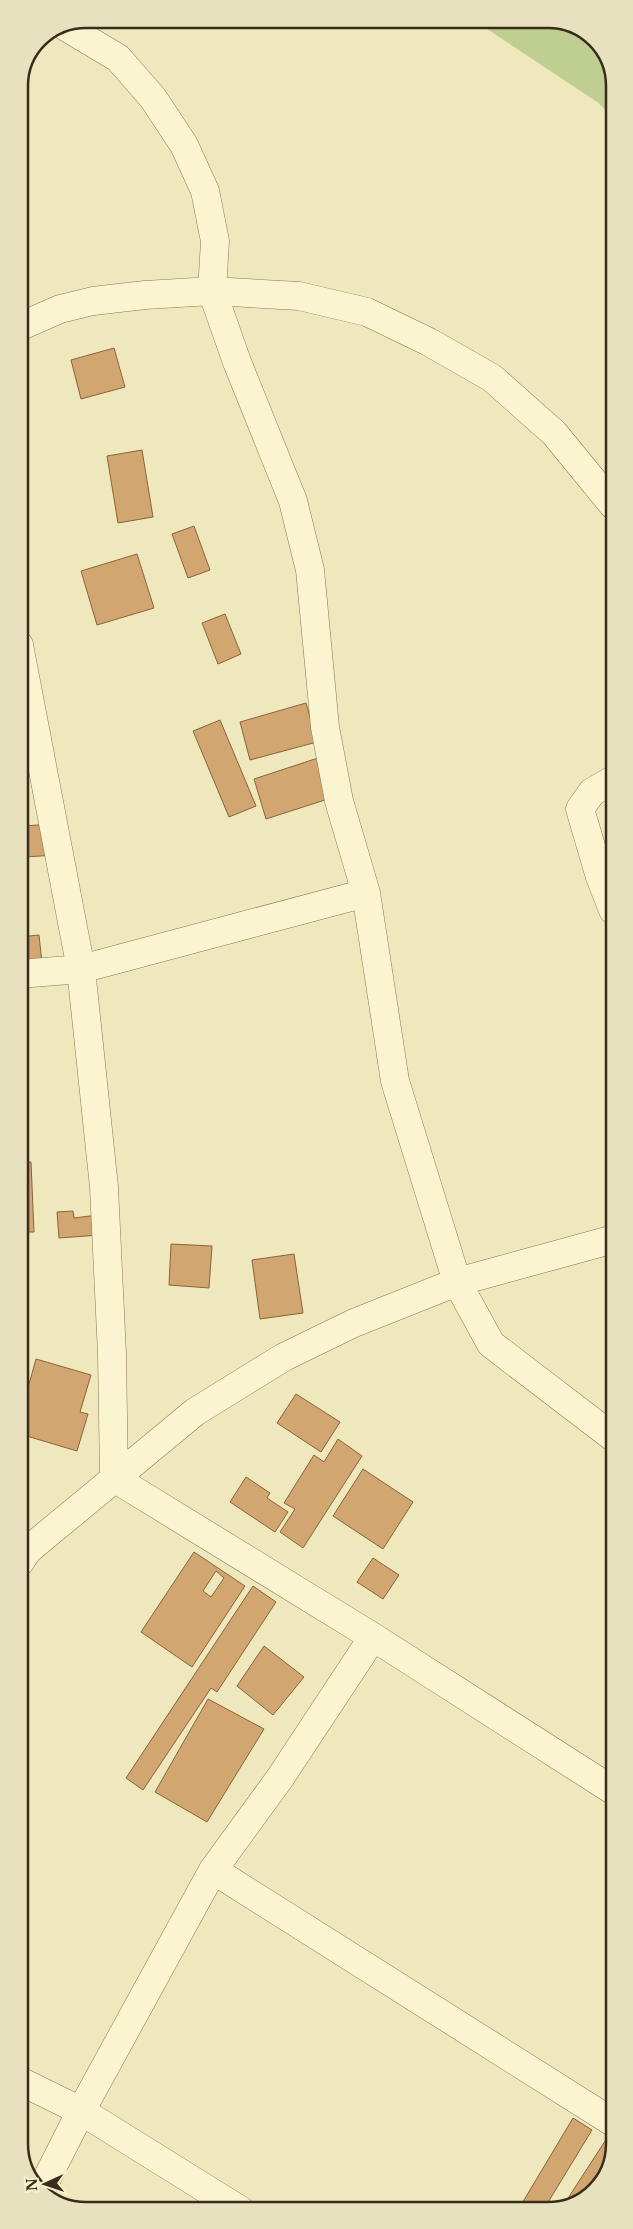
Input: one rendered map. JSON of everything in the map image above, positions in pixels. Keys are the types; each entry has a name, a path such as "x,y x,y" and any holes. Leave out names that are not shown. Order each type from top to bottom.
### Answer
{"street":[{"path":"71,30 118,58 152,98 184,145 205,191 215,241 212,291 237,362 293,502 308,562 325,727 339,801 366,893 395,1081 457,1282 491,1344 606,1432"},
{"path":"28,323 60,309 93,301 145,295 212,291 299,296 367,312 429,342 492,378 554,433 606,496"},
{"path":"28,692 81,969 104,1187 112,1354 114,1478"},
{"path":"606,784 592,792 580,808 600,877 606,891"},
{"path":"28,973 81,969 366,893"},
{"path":"28,1548 195,1412 284,1357 354,1323 457,1282 606,1241"},
{"path":"114,1478 373,1637 606,1786"},
{"path":"44,2184 81,2111 213,1870 280,1778 373,1637"},
{"path":"213,1870 606,2118"},
{"path":"28,2085 81,2111 226,2201"}],"green space":[{"path":"486,28 551,28 577,35 591,47 598,56 602,67 606,85 606,110 597,102"}],"building":[{"path":"114,348 125,387 81,399 71,360"},
{"path":"142,450 153,517 118,523 107,456"},
{"path":"194,526 210,570 188,578 172,534"},
{"path":"137,554 154,608 97,625 81,571"},
{"path":"225,614 241,654 218,664 202,623"},
{"path":"306,703 317,742 250,760 240,722"},
{"path":"220,720 256,806 229,817 193,731"},
{"path":"318,758 331,798 266,819 254,779"},
{"path":"53,824 56,855 28,857 28,826"},
{"path":"39,935 42,963 28,964 28,936"},
{"path":"28,1162 31,1162 34,1232 28,1232"},
{"path":"73,1211 74,1218 98,1215 100,1235 59,1238 57,1212"},
{"path":"171,1244 212,1246 209,1288 169,1285"},
{"path":"294,1254 303,1313 260,1319 252,1260"},
{"path":"36,1359 91,1375 80,1412 88,1414 77,1451 28,1436 28,1388"},
{"path":"296,1394 340,1422 321,1452 277,1423"},
{"path":"338,1439 362,1456 303,1548 280,1532 295,1509 284,1503 314,1455 324,1462"},
{"path":"363,1469 413,1502 383,1549 333,1516"},
{"path":"246,1477 270,1493 267,1498 288,1512 275,1532 230,1502"},
{"path":"194,1552 245,1586 192,1667 141,1632","holes":["216,1571 224,1578 211,1597 203,1591"]},
{"path":"373,1558 399,1575 383,1599 357,1582"},
{"path":"253,1586 276,1602 217,1692 211,1688 143,1790 126,1778"},
{"path":"264,1646 304,1677 273,1715 237,1686"},
{"path":"208,1699 264,1729 207,1822 155,1792"},
{"path":"573,2118 592,2130 548,2202 523,2202"},
{"path":"606,2140 600,2169 594,2179 580,2192 569,2197"}]}
